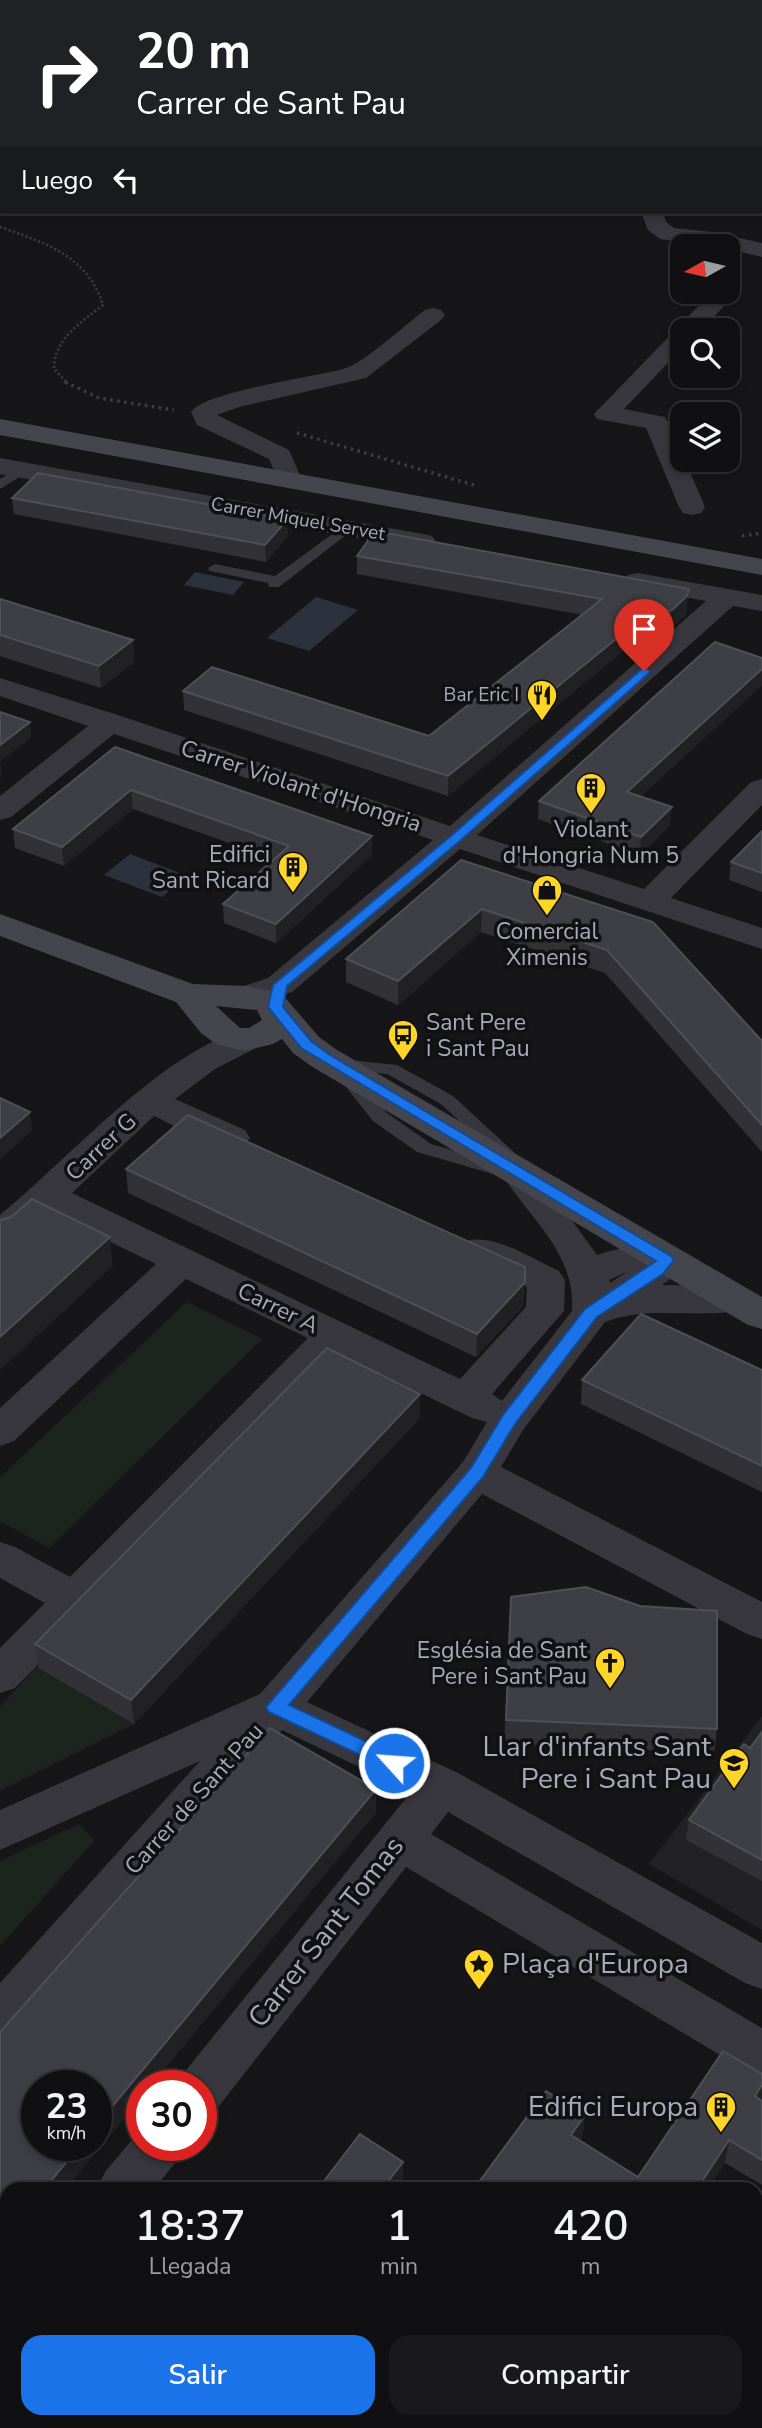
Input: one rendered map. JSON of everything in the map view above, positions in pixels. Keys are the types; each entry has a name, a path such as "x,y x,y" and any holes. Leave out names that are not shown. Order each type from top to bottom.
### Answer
{"main road":[{"path":"0,427 762,568"},
{"path":"0,924 188,994 321,1055 534,1184 748,1307"}],"street":[{"path":"653,214 656,225 670,234"},
{"path":"713,234 715,214"},
{"path":"740,246 762,252 740,276"},
{"path":"700,318 713,304"},
{"path":"289,480 280,455 206,420 203,412 232,401 358,373 433,315"},
{"path":"670,347 606,414 656,422 692,507"},
{"name":"Carrer Miquel Servet","path":"7,474 454,548"},
{"path":"618,577 762,603"},
{"path":"456,838 727,597"},
{"name":"Carrer Violant d'Hongria","path":"0,687 762,939"},
{"path":"0,811 111,722"},
{"path":"650,902 699,849 762,788"},
{"name":"Carrer G","path":"0,1235 47,1196 150,1101 456,838"},
{"path":"150,1101 261,1151"},
{"path":"534,1184 576,1253 590,1294 748,1307"},
{"name":"Carrer A","path":"47,1196 509,1420"},
{"path":"447,1235 546,1280 545,1311 465,1398"},
{"name":"Carrer de Sant Pau","path":"0,2018 276,1707 477,1473 590,1294 657,1270 666,1260"},
{"path":"0,1431 181,1261"},
{"path":"0,1676 335,1335"},
{"path":"477,1473 762,1622"},
{"path":"0,1558 75,1600"},
{"path":"0,1831 276,1707 442,1786 762,1968"},
{"name":"Carrer Sant Tomas","path":"217,2070 442,1786"},
{"path":"399,1839 762,2054"},
{"path":"129,2182 145,2161"}],"lane":[{"path":"215,568 277,582 345,528"}],"path":[{"path":"0,227 56,248 76,262 100,288 103,304 58,346 53,356 55,371 64,382 96,398 135,406 203,412"},
{"path":"234,433 283,428 481,487"},
{"path":"730,535 762,533"}],"shaded area":[{"path":"195,572 244,582 233,595 184,585"},
{"path":"316,597 358,610 309,651 267,638"},
{"path":"130,854 188,876 162,897 104,875"},
{"path":"187,1302 262,1339 49,1548 0,1521 0,1477"},
{"path":"36,1667 134,1724 0,1791 0,1707"},
{"name":"Llar d'infants Sant Pere i Sant Pau","path":"762,1716 762,1930 649,1864"},
{"path":"79,1824 94,1841 0,1946 0,1861"}],"building":[{"path":"38,473 288,519 265,545 12,498"},
{"path":"375,531 689,589 687,596 671,611 654,608 448,776 183,691 212,667 429,736 602,599 357,556"},
{"path":"0,599 133,640 99,666 0,635"},
{"path":"715,642 762,658 762,669 627,792 672,807 641,837 539,801"},
{"path":"0,712 30,722 0,745"},
{"path":"115,747 372,836 276,924 223,904 289,846 131,790 62,847 13,829"},
{"path":"762,831 762,873 731,862"},
{"path":"461,860 653,922 762,1041 762,1125 607,950 482,909 398,981 346,959"},
{"path":"0,1098 30,1112 0,1138"},
{"path":"188,1115 525,1267 525,1282 477,1334 126,1169"},
{"path":"32,1199 110,1237 0,1337 0,1220 11,1217"},
{"path":"641,1314 762,1370 762,1466 582,1380"},
{"path":"327,1348 420,1394 131,1700 35,1644"},
{"name":"Església de Sant Pere i Sant Pau","path":"586,1587 640,1606 717,1611 717,1729 506,1720 511,1597"},
{"path":"270,1728 376,1789 143,2070 126,2070 126,2090 112,2107 112,2070 21,2070 21,2161 67,2161 50,2182 0,2182 0,2032"},
{"path":"762,1732 762,1860 689,1820 744,1744 750,1748"},
{"path":"723,2051 762,2074 762,2085 755,2096 762,2101 762,2160 729,2140 702,2182 479,2182 546,2091 585,2115 571,2135 638,2177"},
{"path":"360,2134 403,2162 387,2182 323,2182"}],"place":[{"name":"Bar Eric I","path":"542,722"},
{"name":"Violant d'Hongria Num 5","path":"591,815"},
{"name":"Edifici Sant Ricard","path":"293,894"},
{"name":"Comercial Ximenis","path":"547,917"},
{"name":"Sant Pere i Sant Pau","path":"403,1062"},
{"name":"Església de Sant Pere i Sant Pau","path":"610,1690"},
{"name":"Llar d'infants Sant Pere i Sant Pau","path":"734,1790"},
{"name":"Plaça d'Europa","path":"479,1991"},
{"name":"Edifici Europa","path":"721,2134"}],"route":[{"path":"394,1763 276,1707 477,1473 509,1420 591,1313 657,1270 666,1260 324,1058 306,1045 275,1007 280,985 456,838 644,671"}]}
